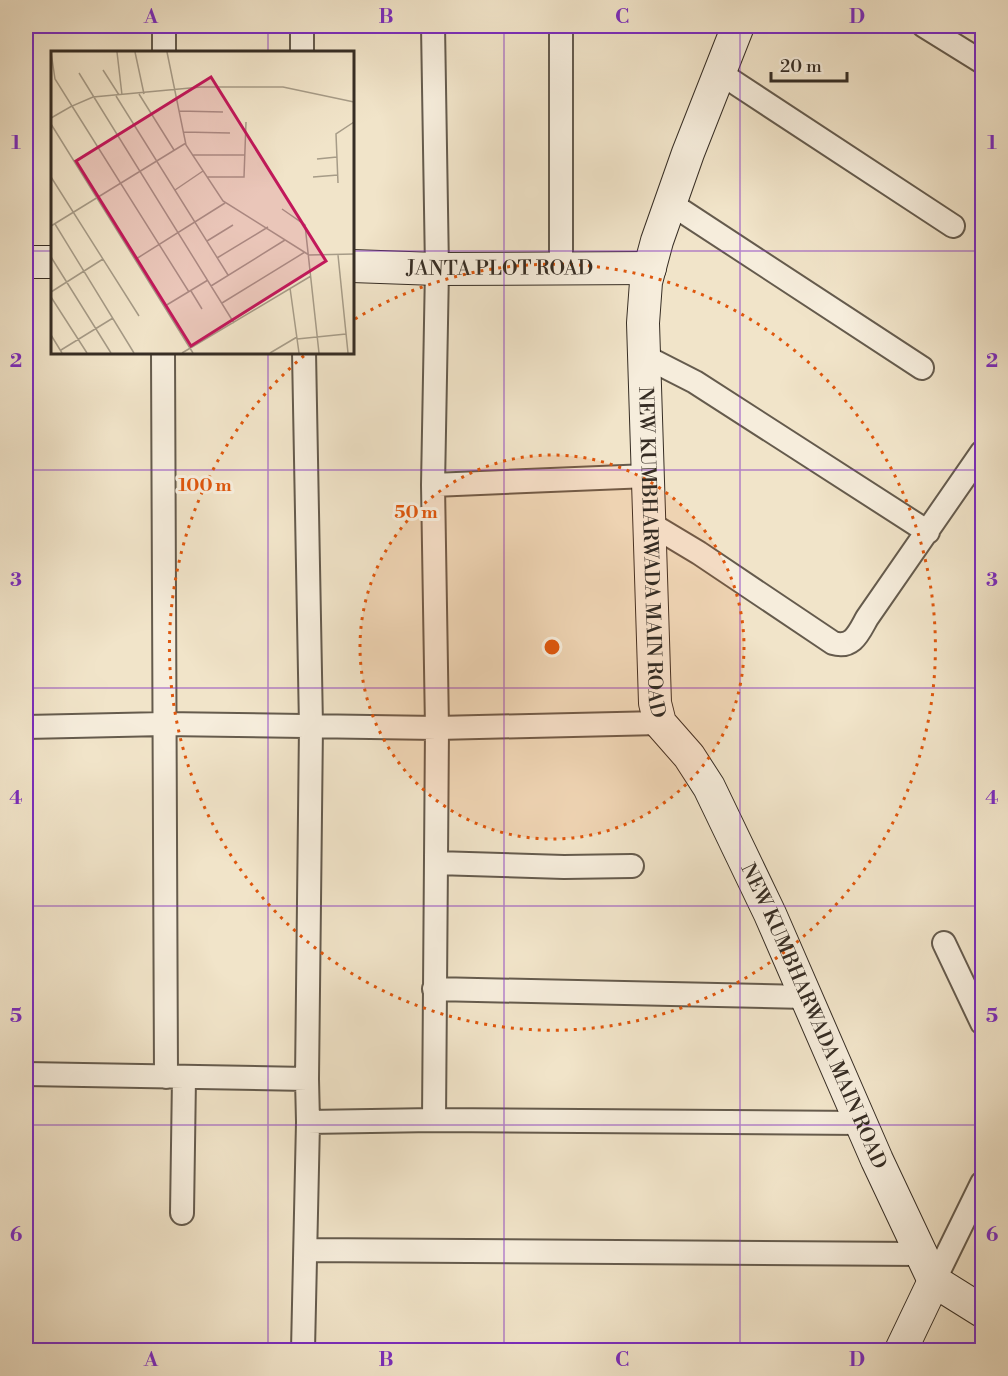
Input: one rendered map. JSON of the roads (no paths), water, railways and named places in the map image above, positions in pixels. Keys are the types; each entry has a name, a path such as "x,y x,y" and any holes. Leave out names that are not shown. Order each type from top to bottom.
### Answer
{"street":[{"path":"164,26 164,51"},
{"path":"302,26 302,51"},
{"path":"433,26 437,269 433,485 437,728 434,1120"},
{"path":"561,26 561,267"},
{"name":"NEW KUMBHARWADA MAIN ROAD","path":"738,26 670,203 646,282 643,323 655,703 660,723 689,756 709,787 770,914 861,1123 928,1268"},
{"path":"924,26 982,62"},
{"path":"720,73 952,226"},
{"path":"670,203 922,368"},
{"path":"26,262 51,262"},
{"name":"JANTA PLOT ROAD","path":"354,266 437,269 650,268"},
{"path":"163,354 164,724 175,1078 182,1213"},
{"path":"303,1350 308,1122 311,726 304,354"},
{"path":"644,357 695,382 928,532"},
{"path":"649,524 699,553 833,643 848,644 855,640 867,618 982,452"},
{"path":"433,485 648,476"},
{"path":"26,727 164,724 437,728 660,723"},
{"path":"436,863 564,867 632,866"},
{"path":"944,943 982,1023"},
{"path":"434,989 806,997"},
{"path":"26,1074 307,1079"},
{"path":"308,1122 434,1120 861,1123"},
{"path":"901,1350 928,1268 982,1183"},
{"path":"306,1250 928,1268 982,1311"}]}
